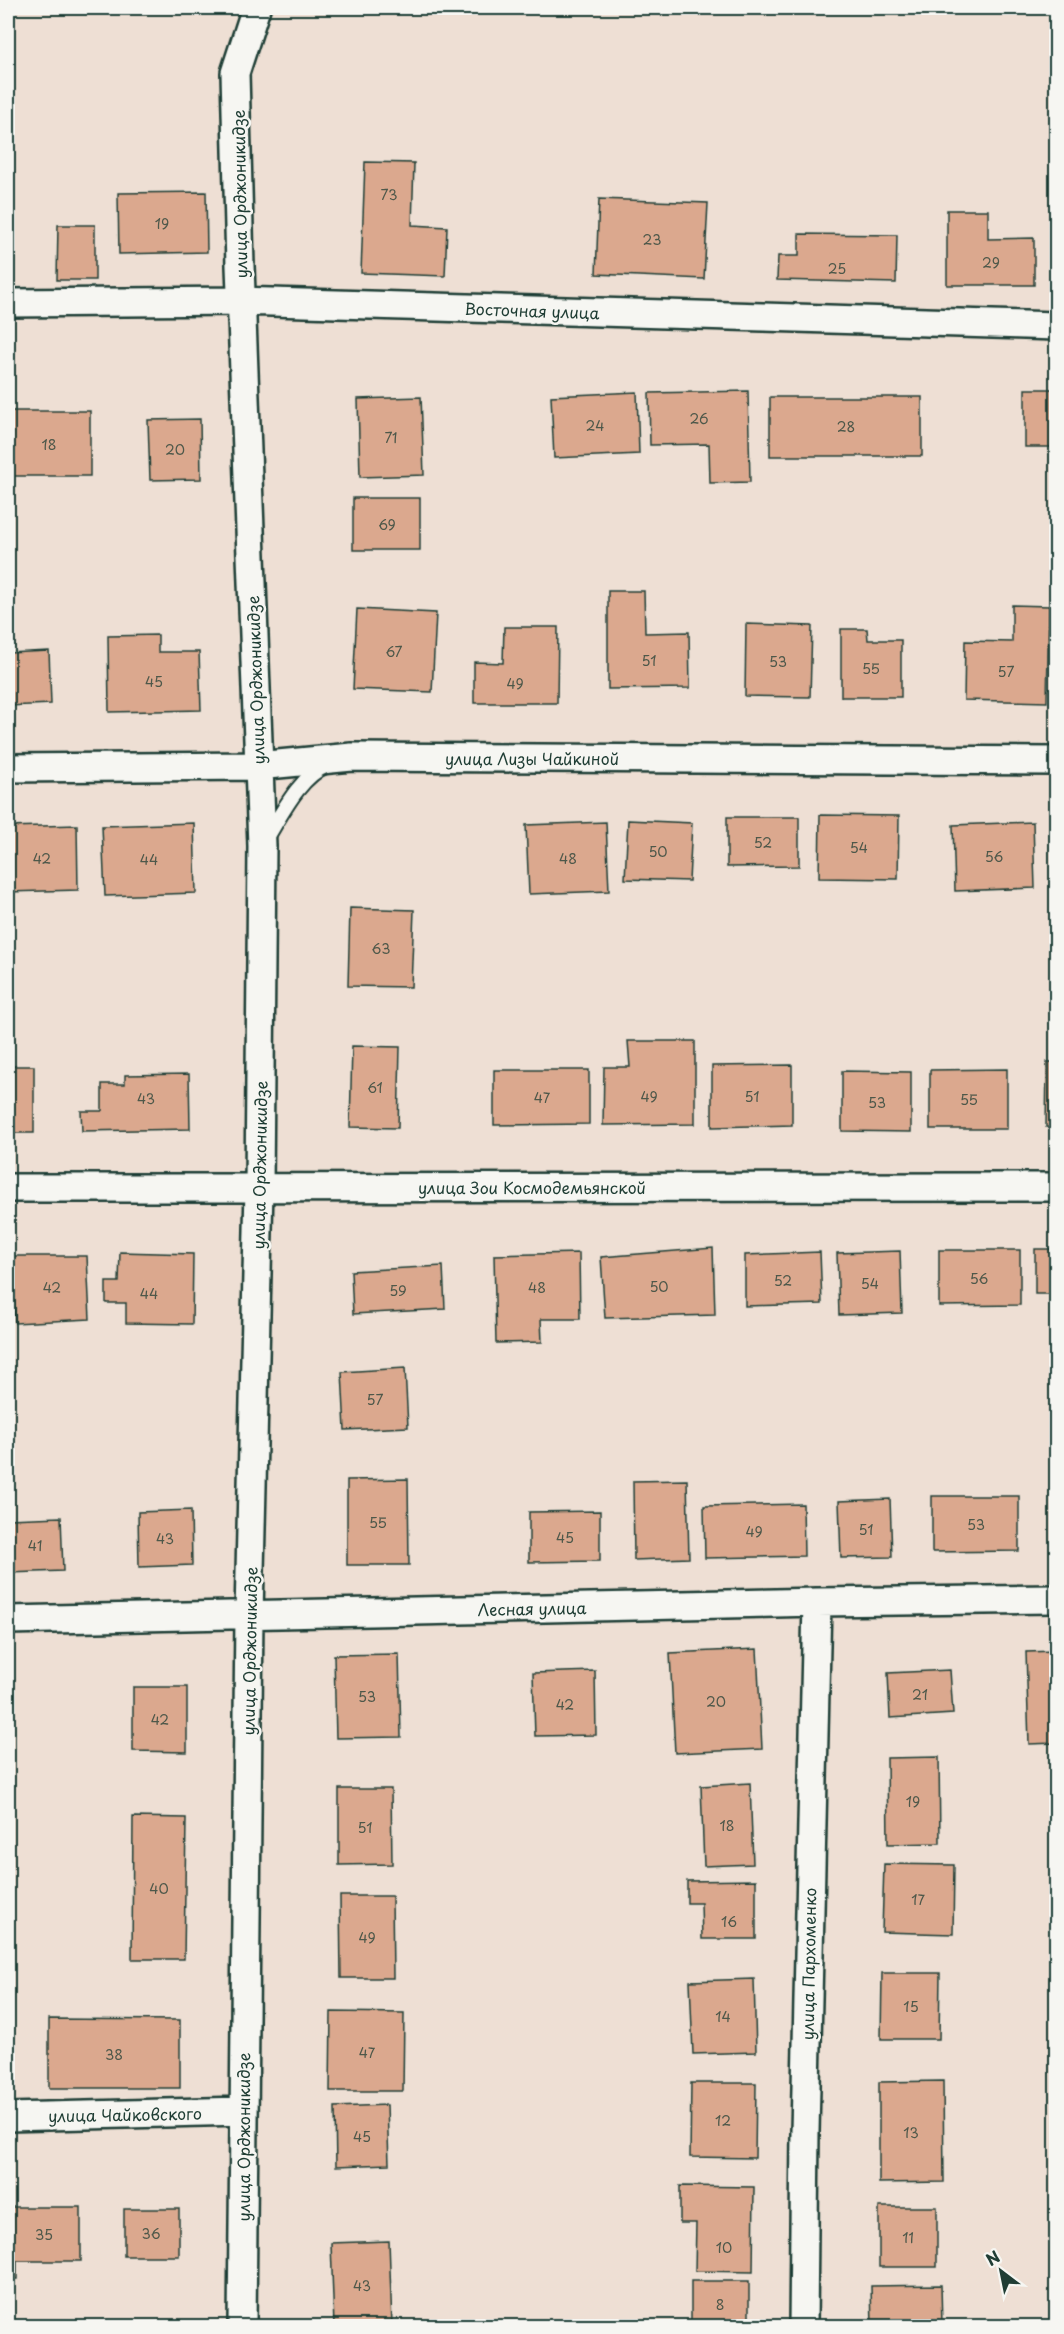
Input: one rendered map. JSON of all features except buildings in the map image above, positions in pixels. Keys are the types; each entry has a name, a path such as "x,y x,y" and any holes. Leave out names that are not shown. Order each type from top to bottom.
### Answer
{"street":[{"name":"улица Орджоникидзе","path":"242,2326 249,1614 259,1188 262,846 257,766 236,73 256,8"},
{"name":"Восточная улица","path":"8,303 242,301 1056,326"},
{"name":"улица Лизы Чайкиной","path":"8,768 257,766 351,757 1056,761"},
{"name":"улица Зои Космодемьянской","path":"8,1188 1056,1187"},
{"name":"Лесная улица","path":"8,1620 1056,1599"},
{"name":"улица Пархоменко","path":"803,2326 805,2120 817,1602"},
{"name":"улица Чайковского","path":"8,2117 243,2111"}],"lane":[{"path":"262,846 298,788 322,767 351,757"}]}
